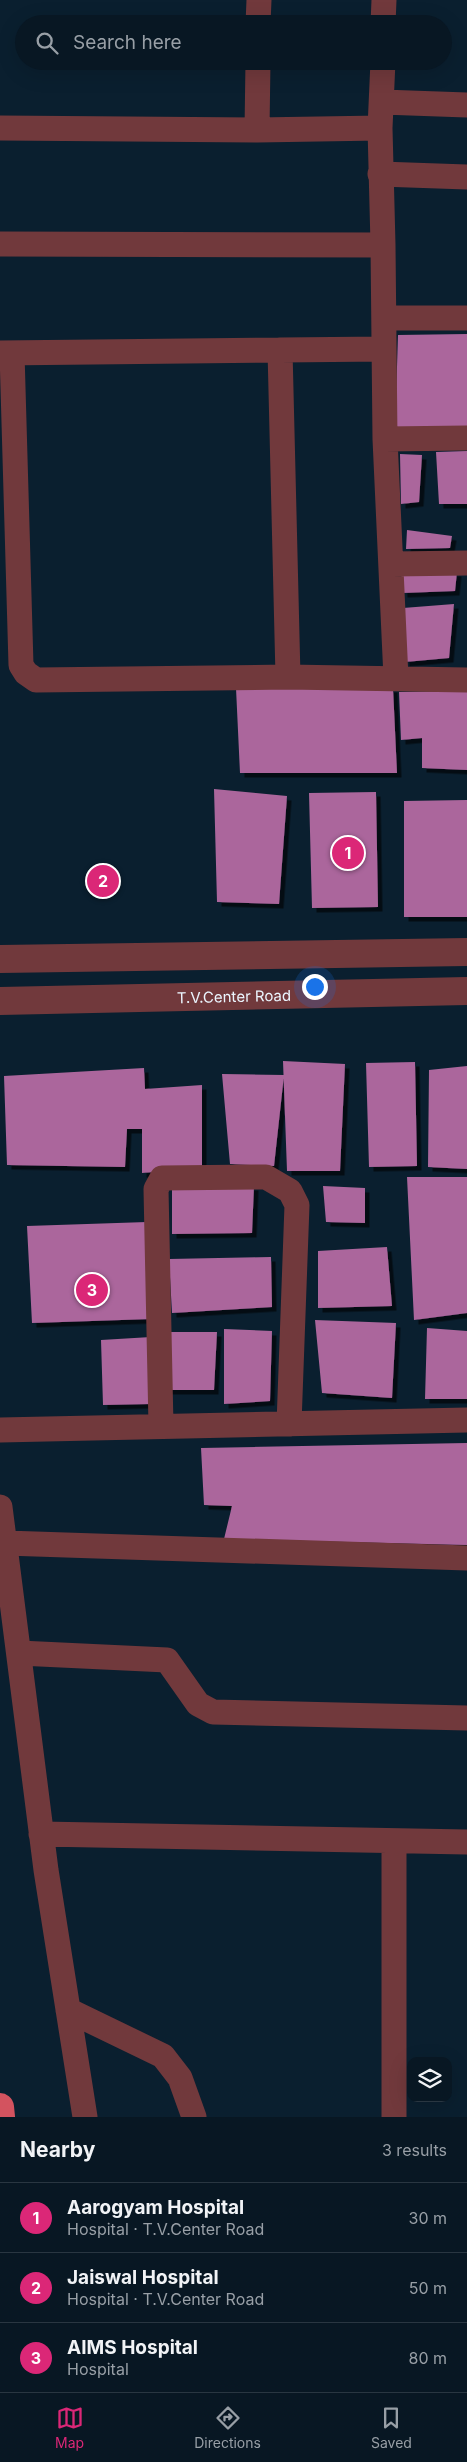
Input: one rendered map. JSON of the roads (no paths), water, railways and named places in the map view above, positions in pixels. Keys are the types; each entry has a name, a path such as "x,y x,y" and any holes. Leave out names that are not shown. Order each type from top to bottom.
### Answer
{"highway":[{"path":"0,2107 2,2117"}],"street":[{"path":"258,0 258,15"},
{"path":"383,15 384,0"},
{"path":"256,130 258,70"},
{"path":"383,70 380,174 384,245 385,438 396,678"},
{"path":"382,102 467,105"},
{"path":"0,128 256,130 380,128"},
{"path":"380,174 467,177"},
{"path":"0,244 384,245"},
{"path":"384,318 467,318"},
{"path":"384,349 6,353 21,665 26,673 36,680 288,677 467,680"},
{"path":"280,350 288,677"},
{"path":"385,438 467,438"},
{"path":"392,564 467,564"},
{"path":"0,959 467,952"},
{"name":"T.V.Center Road","path":"0,1001 467,991"},
{"path":"162,1426 156,1189 162,1178 266,1177 290,1191 297,1205 289,1424"},
{"path":"0,1430 467,1420"},
{"path":"0,1506 41,1834 85,2117"},
{"path":"5,1543 467,1558"},
{"path":"19,1653 167,1660 198,1704 213,1712 467,1718"},
{"path":"41,1834 467,1842"},
{"path":"394,1842 394,2117"},
{"path":"68,2010 163,2056 180,2078 194,2117"}],"place":[{"name":"Aarogyam Hospital","path":"348,853"},
{"name":"Jaiswal Hospital","path":"103,881"},
{"name":"AIMS Hospital","path":"92,1290"}]}
